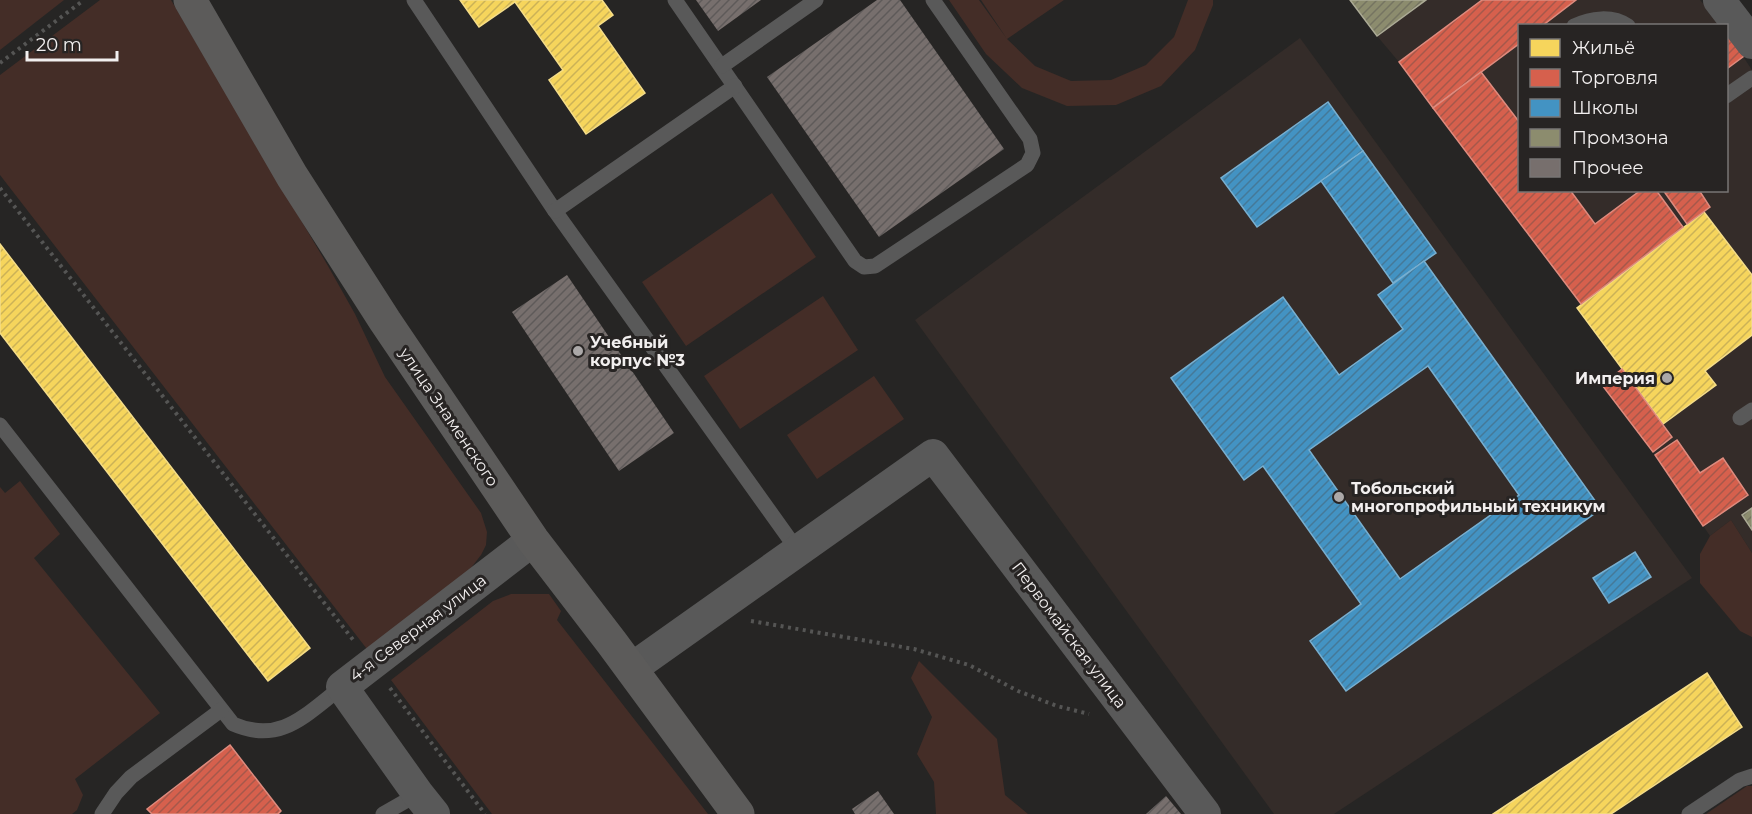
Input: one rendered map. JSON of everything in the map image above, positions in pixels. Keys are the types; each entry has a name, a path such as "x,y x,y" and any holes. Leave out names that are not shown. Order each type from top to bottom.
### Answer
{"main road":[{"name":"улица Знаменского","path":"190,0 292,176 385,321 533,540 632,669 738,814"}],"street":[{"path":"1719,0 1752,43"},
{"name":"Первомайская улица","path":"798,550 933,455 1204,814"},
{"name":"4-я Северная улица","path":"426,804 342,687 533,540"},
{"path":"632,669 798,550"}],"lane":[{"path":"414,0 555,211 798,550"},
{"path":"675,0 855,261 864,267 875,266 1027,165 1033,153 1030,139 933,0"},
{"path":"722,66 816,0"},
{"path":"1578,24 1586,20 1601,19 1625,24"},
{"path":"1728,95 1752,78"},
{"path":"555,211 735,86"},
{"path":"0,425 233,724 262,732 283,729 342,687"},
{"path":"102,814 130,777 221,710"},
{"path":"1689,814 1740,780 1752,776"},
{"path":"383,814 426,804"}],"path":[{"path":"0,63 84,0"},
{"path":"0,188 357,646"},
{"path":"709,613 915,649 969,665 1018,691 1057,706 1139,728"},
{"path":"389,687 485,814"}],"shaded area":[{"path":"0,0 64,0 0,50"},
{"path":"100,0 171,0 328,266 355,314 385,377 481,513 487,532 486,545 467,573 370,653 0,175 0,75"},
{"path":"949,0 979,0 1007,39 1035,66 1071,81 1111,80 1146,65 1174,37 1188,0 1213,0 1213,5 1195,50 1161,86 1116,105 1067,106 1022,88 986,54"},
{"path":"981,0 1064,0 1007,39"},
{"path":"1350,0 1700,0 1720,24 1518,24 1518,192 1728,192 1728,34 1752,70 1752,553 1731,520 1710,536 1653,452 1602,385 1622,369 1577,308 1580,304 1399,62"},
{"name":"Тобольский многопрофильный техникум","path":"1300,38 1692,578 1334,814 1274,814 915,320"},
{"path":"772,193 816,257 686,346 642,282"},
{"path":"823,296 858,350 740,429 704,376"},
{"path":"874,376 904,419 817,479 787,435"},
{"path":"20,481 60,534 34,558 160,713 75,779 83,795 77,810 72,814 0,814 0,487 5,493"},
{"path":"1731,520 1752,553 1752,637 1740,631 1700,583 1700,554 1710,536"},
{"path":"511,594 549,594 561,611 557,620 708,814 492,814 391,680 493,601"},
{"path":"919,661 997,739 1005,795 1028,814 936,814 934,782 917,754 932,717 911,678"},
{"path":"1747,786 1752,786 1752,814 1706,814"}],"building: Жильё":[{"path":"460,0 602,0 613,15 598,26 645,93 586,134 549,80 563,70 515,2 479,27"},
{"path":"1704,212 1752,275 1752,335 1705,371 1716,385 1663,424 1577,308"},
{"path":"0,244 310,648 268,681 0,333"},
{"path":"1707,673 1742,727 1611,814 1493,814"}],"building: Торговля":[{"path":"1482,0 1576,0 1545,24 1518,24 1518,44 1433,108 1399,62"},
{"path":"1728,35 1744,56 1728,68"},
{"path":"1481,72 1518,120 1518,192 1571,192 1595,224 1638,192 1657,192 1683,227 1581,304 1433,108"},
{"path":"1664,192 1700,192 1710,207 1687,224"},
{"path":"1622,369 1672,437 1653,452 1602,385"},
{"path":"1677,440 1700,473 1723,458 1748,495 1703,526 1655,455"},
{"path":"230,745 281,811 278,814 152,814 147,809"}],"building: Школы":[{"path":"1328,102 1363,151 1257,227 1221,178"},
{"path":"1363,151 1436,253 1393,283 1321,181"},
{"path":"1424,261 1601,509 1346,691 1310,641 1361,604 1263,466 1244,480 1171,378 1283,297 1339,375 1403,329 1378,295","holes":["1428,366 1519,495 1400,579 1309,450"]},
{"path":"1635,552 1651,577 1609,603 1593,578"}],"building: Промзона":[{"path":"1350,0 1426,0 1377,36"},
{"path":"1752,508 1752,530 1742,515"}],"building: Прочее":[{"path":"696,0 761,0 718,31"},
{"path":"877,0 900,0 1004,149 879,237 767,77"},
{"name":"Учебный корпус №3","path":"567,275 674,433 619,471 512,312"},
{"path":"878,791 894,814 855,814 852,809"},
{"path":"1166,796 1181,814 1146,814"}],"place":[{"name":"Учебный корпус №3","path":"578,351"},
{"name":"Империя","path":"1667,378"},
{"name":"Тобольский многопрофильный техникум","path":"1339,497"}]}
